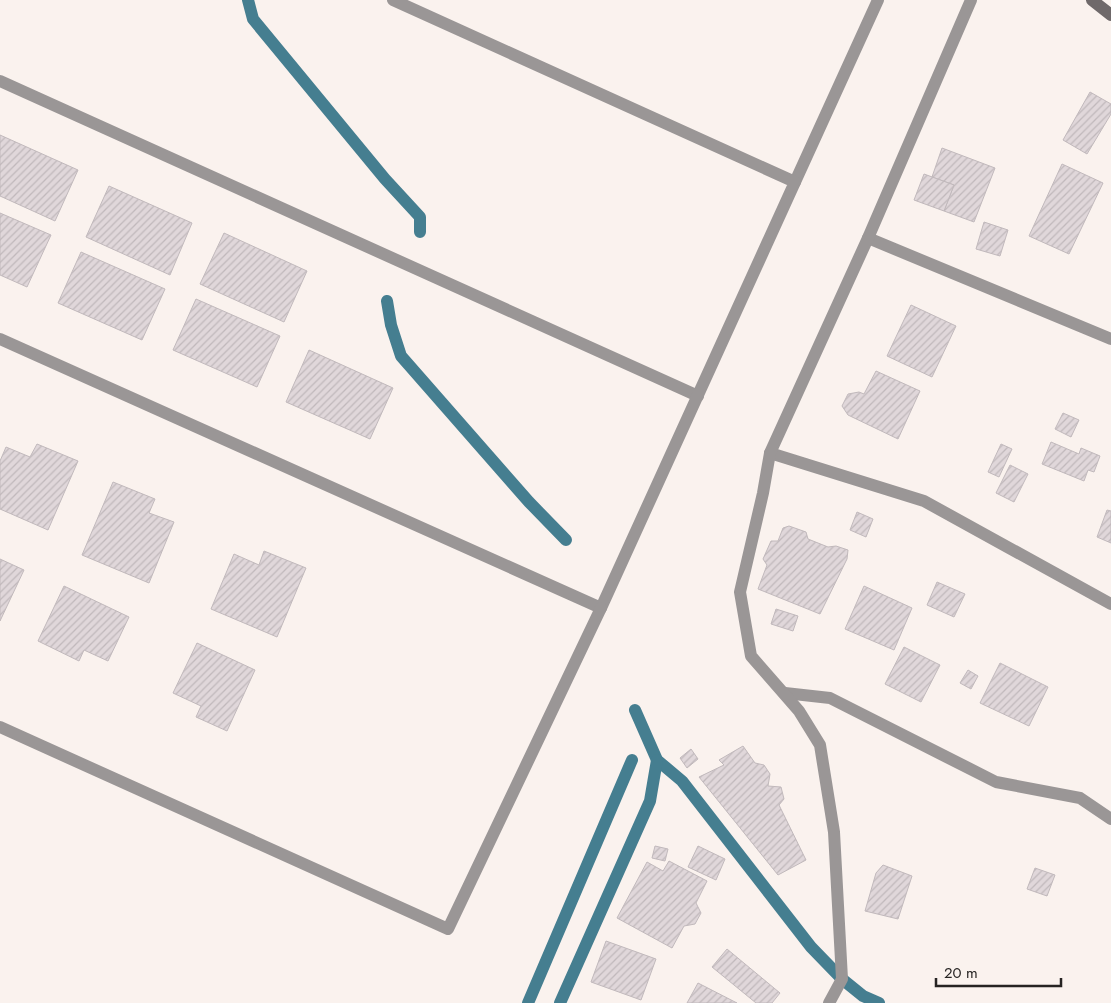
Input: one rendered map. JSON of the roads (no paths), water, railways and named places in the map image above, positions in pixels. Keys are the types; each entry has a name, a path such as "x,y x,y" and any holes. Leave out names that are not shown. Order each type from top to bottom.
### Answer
{"street":[{"path":"393,0 795,182"},
{"path":"0,727 448,929 601,608 878,0"},
{"path":"828,1003 842,979 834,832 820,745 799,711 751,656 740,592 763,493 770,453 868,238 971,0"},
{"path":"1092,0 1111,15"},
{"path":"0,81 698,396"},
{"path":"868,238 1111,339"},
{"path":"0,339 601,608"},
{"path":"770,453 924,501 1111,604"},
{"path":"785,693 830,698 996,782 1080,798 1111,819"}],"waterway":[{"path":"248,0 253,19 385,179 420,217 420,232"},
{"path":"387,301 391,325 401,356 529,502 566,540"},
{"path":"635,710 657,760 682,781 811,947 842,979 863,996 879,1003"},
{"path":"528,1003 632,760"},
{"path":"560,1003 650,801 657,760"}]}
